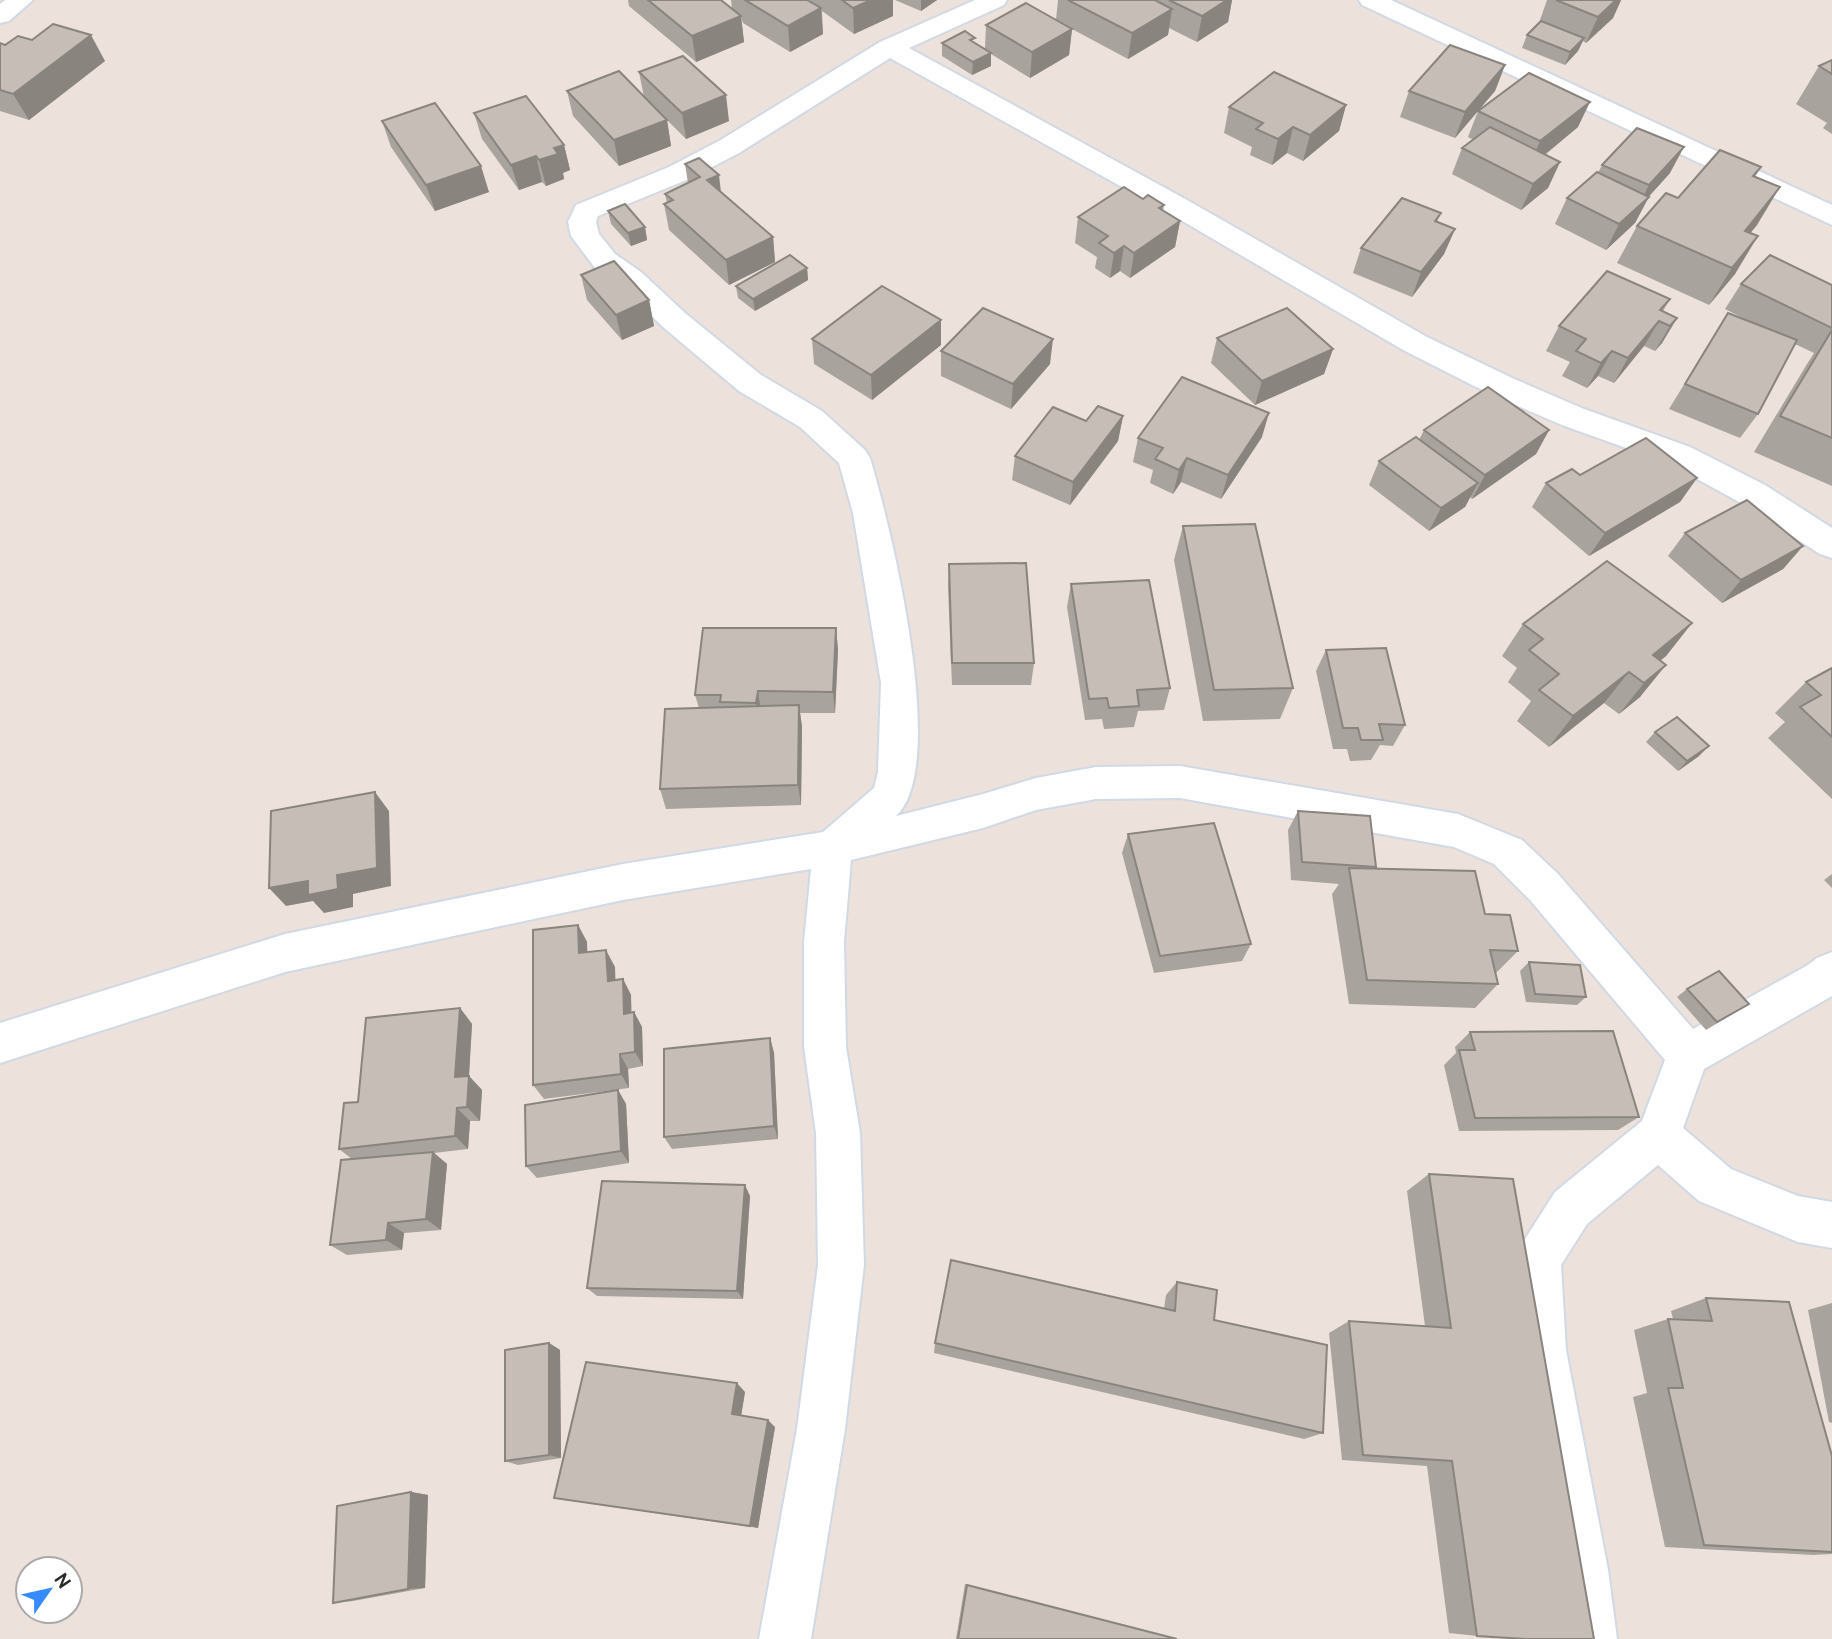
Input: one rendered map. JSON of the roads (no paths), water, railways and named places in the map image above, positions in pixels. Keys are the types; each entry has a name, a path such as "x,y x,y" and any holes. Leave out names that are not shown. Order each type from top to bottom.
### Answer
{"street":[{"path":"0,16 21,0"},
{"path":"785,1639 821,1429 841,1265 838,1133 825,1047 824,942 833,848 890,797 897,772 899,682 870,513 854,458 811,419 750,383 674,320 631,279 605,261 585,236 582,222 586,211 679,173 730,147 889,47 995,0"},
{"path":"1371,0 1832,216"},
{"path":"889,47 1177,206 1416,344 1573,418 1679,455 1752,494 1832,545"},
{"path":"0,1042 285,953 623,882 833,848 983,811 1036,794 1096,783 1180,782 1458,831 1508,852 1535,878 1688,1055"},
{"path":"1591,1639 1582,1570 1542,1350 1538,1259 1571,1208 1658,1136 1688,1055 1823,979 1832,971"},
{"path":"1658,1136 1716,1185 1798,1219 1832,1225"}]}
